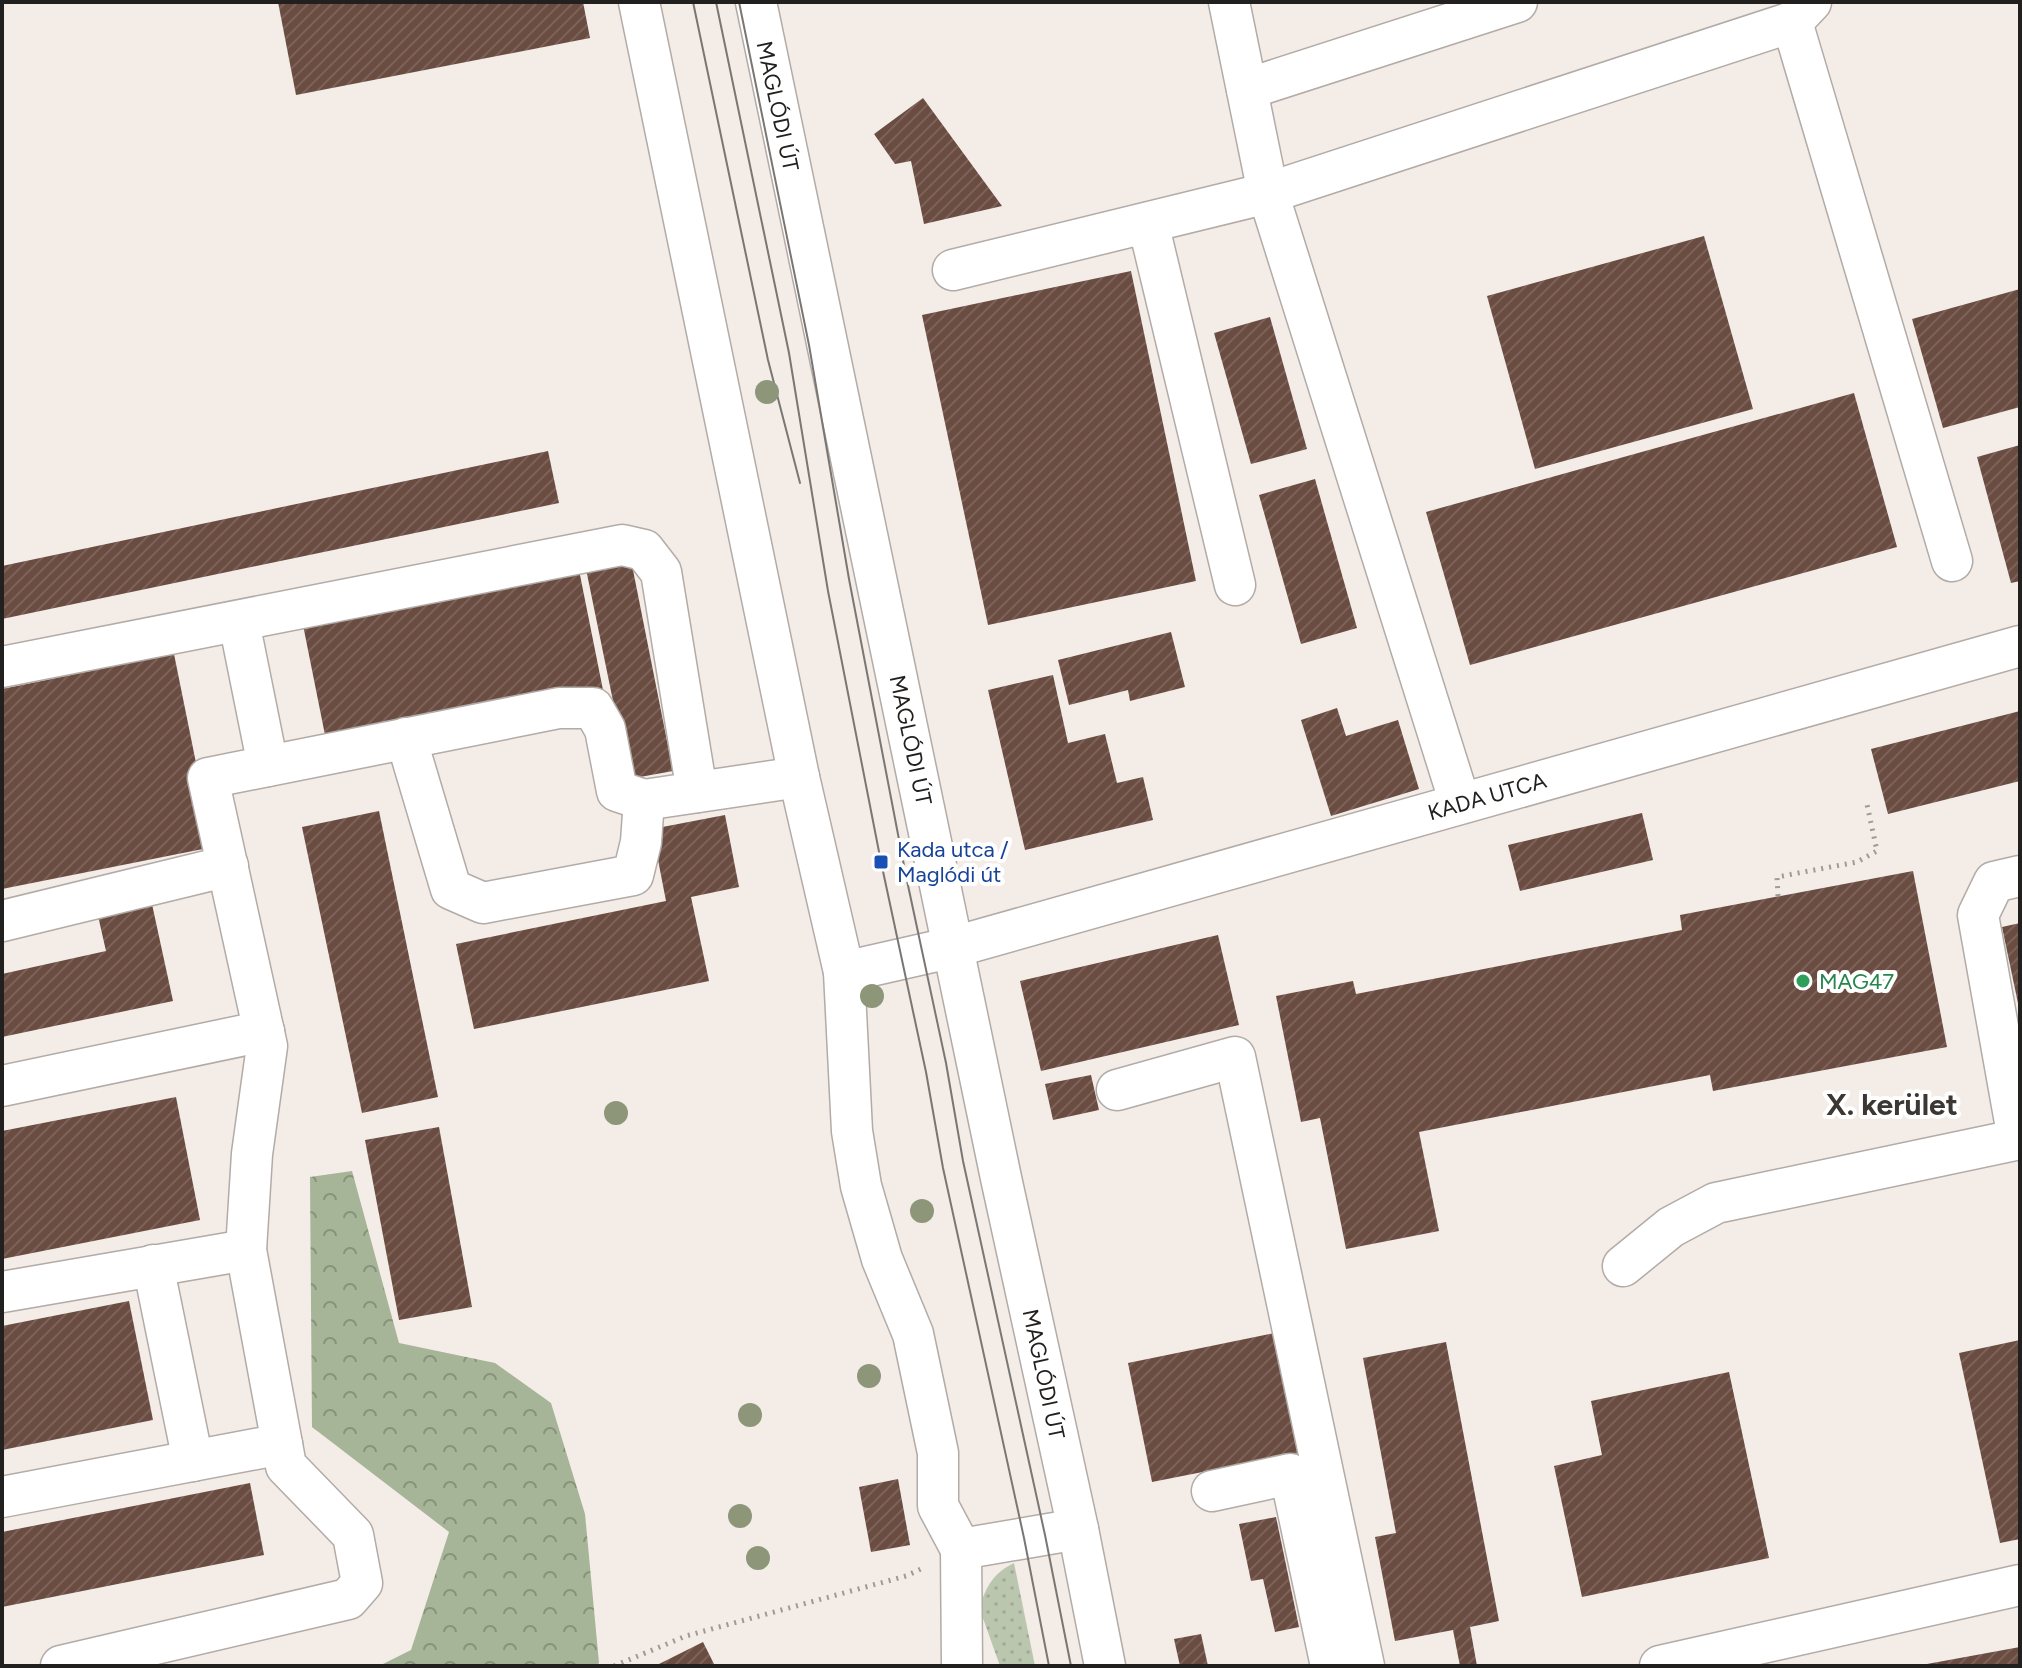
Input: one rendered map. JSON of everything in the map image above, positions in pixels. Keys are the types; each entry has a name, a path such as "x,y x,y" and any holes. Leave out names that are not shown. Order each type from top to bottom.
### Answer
{"street":[{"path":"639,2 799,777 844,972 852,1131 861,1186 882,1259 913,1334 938,1453 938,1506 961,1549 962,1666"},
{"name":"MAGLÓDI ÚT","path":"756,2 1105,1666"},
{"path":"1229,2 1268,193 1460,803"},
{"path":"1247,89 1517,2"},
{"path":"953,270 1268,193 1802,12 1952,561"},
{"path":"1148,223 1235,585"},
{"path":"2,667 622,545 644,550 661,572 697,792"},
{"path":"239,622 268,766"},
{"name":"KADA UTCA","path":"844,972 954,947 2020,646"},
{"path":"61,1666 348,1599 362,1583 353,1535 286,1466 246,1250 252,1154 267,1046 208,778 559,708 593,708 605,729 617,791 644,800 799,777"},
{"path":"406,738 451,889 483,903 633,875 641,842 644,800"},
{"path":"2,921 228,866"},
{"path":"1623,1266 1671,1227 1716,1203 2019,1139 1978,915 1994,882 2020,876"},
{"path":"2,1086 264,1031"},
{"path":"1117,1090 1235,1057 1364,1666"},
{"path":"2,1292 246,1250"},
{"path":"153,1265 193,1461"},
{"path":"2,1497 282,1444"},
{"path":"1212,1491 1290,1474 1331,1666"},
{"path":"961,1549 1078,1529"},
{"path":"1660,1666 2020,1585"}],"path":[{"path":"1778,896 1777,877 1857,862 1877,851 1866,800"},
{"path":"614,1666 686,1636 906,1576 961,1549"}],"green space":[{"path":"352,1171 399,1343 495,1363 551,1403 585,1514 599,1663 596,1666 379,1666 411,1650 449,1532 312,1427 310,1177"},
{"path":"1014,1563 1035,1666 1000,1666 979,1607 992,1581"}],"building":[{"path":"278,2 583,2 590,38 296,95"},
{"path":"923,98 1002,206 924,224 911,161 895,164 874,134"},
{"path":"1704,236 1753,409 1535,469 1487,296"},
{"path":"1131,271 1196,581 988,625 922,315"},
{"path":"2020,289 2020,407 1943,428 1912,319"},
{"path":"1270,317 1307,449 1251,464 1214,333"},
{"path":"1854,393 1897,547 1470,665 1426,512"},
{"path":"2020,445 2020,581 2011,583 1977,457"},
{"path":"548,451 559,503 2,619 2,566"},
{"path":"1315,479 1357,628 1301,644 1259,495"},
{"path":"631,560 673,771 629,779 586,569"},
{"path":"579,570 603,690 327,745 303,625"},
{"path":"1171,632 1185,687 1130,701 1128,690 1069,705 1058,660"},
{"path":"174,654 213,847 2,889 2,689"},
{"path":"1053,675 1068,743 1105,734 1117,783 1143,777 1153,820 1025,850 988,690"},
{"path":"1337,708 1346,736 1398,720 1419,789 1331,816 1301,720"},
{"path":"2020,711 2020,781 1888,814 1871,749"},
{"path":"379,811 438,1097 362,1113 302,827"},
{"path":"1642,813 1653,860 1520,891 1508,845"},
{"path":"725,815 739,887 691,897 709,981 474,1029 456,944 666,901 652,829"},
{"path":"1913,871 1947,1047 1713,1091 1710,1075 1419,1132 1439,1231 1346,1249 1320,1118 1301,1122 1276,996 1353,981 1356,994 1682,930 1680,915"},
{"path":"150,895 173,1001 2,1037 2,974 106,951 96,907"},
{"path":"2020,923 2020,1008 2019,1008 2002,927"},
{"path":"1218,935 1239,1025 1041,1071 1020,981"},
{"path":"1091,1075 1099,1110 1053,1120 1045,1084"},
{"path":"176,1097 200,1220 2,1259 2,1131"},
{"path":"439,1127 472,1307 399,1320 365,1140"},
{"path":"129,1301 153,1420 2,1450 2,1326"},
{"path":"1275,1333 1299,1453 1152,1482 1128,1363"},
{"path":"2020,1340 2020,1539 2000,1543 1959,1353"},
{"path":"1446,1342 1499,1621 1470,1627 1477,1666 1460,1666 1453,1630 1395,1641 1375,1537 1396,1533 1363,1358"},
{"path":"1729,1372 1769,1558 1582,1597 1554,1466 1602,1455 1591,1401"},
{"path":"898,1479 910,1545 871,1552 859,1487"},
{"path":"250,1483 264,1555 2,1607 2,1532"},
{"path":"1276,1517 1299,1627 1275,1632 1263,1579 1251,1581 1239,1524"},
{"path":"1201,1634 1208,1666 1180,1666 1174,1639"},
{"path":"703,1642 715,1666 655,1666"},
{"path":"2020,1647 2020,1666 1927,1666 1927,1664"}],"tram line":[{"path":"693,2 768,360 800,483"},
{"path":"716,2 789,353 828,591 881,862 1049,1666"},
{"path":"739,2 809,345 849,579 906,876 946,1063 963,1161 1071,1666"}],"place":[{"name":"Kada utca / Maglódi út","path":"881,862"},
{"name":"MAG47","path":"1803,981"}],"district":[{"name":"X. kerület","path":"1892,1105"}]}
